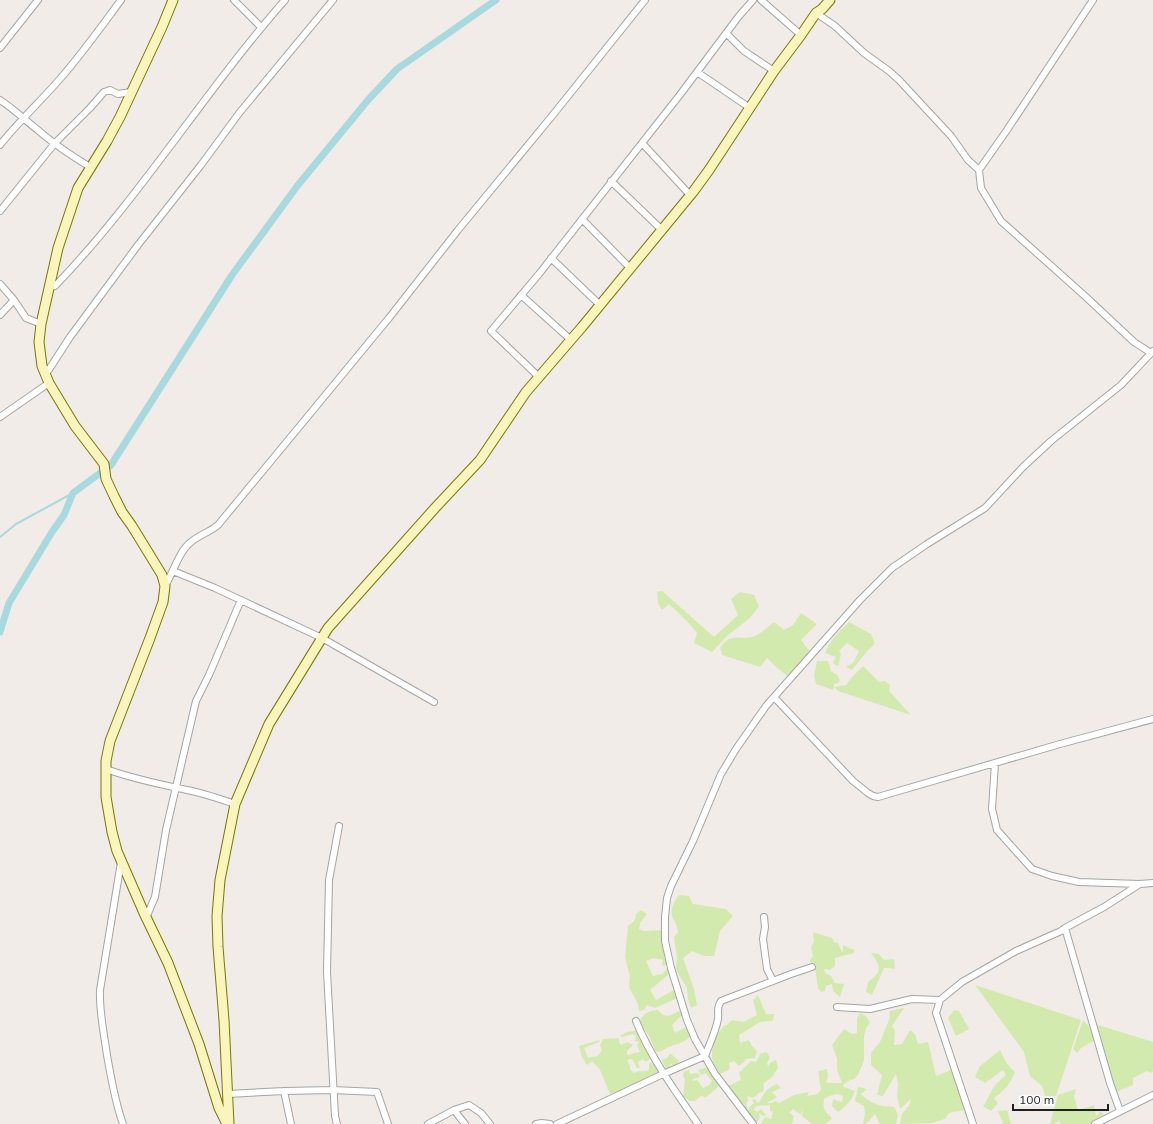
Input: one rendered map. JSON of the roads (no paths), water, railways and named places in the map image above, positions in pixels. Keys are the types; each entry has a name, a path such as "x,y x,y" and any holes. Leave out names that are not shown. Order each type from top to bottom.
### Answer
{"main road":[{"path":"173,0 162,27 107,140 78,188 58,248 41,324 39,342 41,360 49,383 75,426 104,464 106,479 122,512 162,575 165,586 163,602 110,741 106,757 106,797 112,832 121,862 168,963 199,1044 219,1108 228,1124"},
{"path":"228,1124 228,1094 218,916 220,880 235,804 269,724 328,628 480,460 526,392 571,340 690,195 709,170 774,71 816,13 830,0"}],"street":[{"path":"0,48 37,0"},
{"path":"0,145 59,80 93,39 122,0"},
{"path":"234,0 262,27"},
{"path":"49,287 55,286 95,242 152,171 217,83 285,0"},
{"path":"165,586 181,553 191,542 211,531 223,520 389,318 453,236 645,0"},
{"path":"539,377 490,331 582,219 753,0"},
{"path":"761,0 801,34"},
{"path":"753,1124 715,1074 687,1020 671,968 665,941 667,898 678,869 693,841 721,774 749,729 774,697 860,600 892,568 985,508 1023,467 1051,441 1121,385 1152,352 1134,342 1002,221 981,188 979,170 1093,0"},
{"path":"45,373 48,372 62,348 83,318 227,130 329,2"},
{"path":"816,13 835,26 864,52 889,71 951,136 968,160 979,170"},
{"path":"726,33 744,51 774,71"},
{"path":"698,72 750,108"},
{"path":"0,211 55,143 104,92 110,90 118,94 131,92"},
{"path":"0,100 15,110 40,133 68,154 90,167"},
{"path":"642,143 690,195"},
{"path":"611,181 662,230"},
{"path":"582,219 630,268"},
{"path":"551,258 600,305"},
{"path":"0,284 14,300 26,318 41,324"},
{"path":"521,295 571,340"},
{"path":"0,315 14,300"},
{"path":"0,408 2,415 49,383"},
{"path":"173,571 241,600 322,638 434,702"},
{"path":"146,918 156,897 174,788 196,701 209,675 241,600"},
{"path":"774,697 853,781 873,796 885,795 1060,744 1153,719"},
{"path":"995,763 992,809 997,830 1032,869 1052,876 1079,882 1140,884 1152,882"},
{"path":"106,768 128,777 188,790 235,804"},
{"path":"337,1124 333,1090 327,972 329,880 339,826"},
{"path":"121,862 100,990 100,1002 112,1086 123,1124"},
{"path":"973,1124 936,1013 940,1000 962,982 988,966 1016,951 1061,931 1104,907 1140,884"},
{"path":"764,917 766,927 763,939 767,969 773,981"},
{"path":"1065,928 1110,1083 1120,1111"},
{"path":"557,1124 705,1056 718,1019 717,1010 721,1001 812,967"},
{"path":"837,1007 870,1009 912,999 940,1000"},
{"path":"636,1021 644,1042 663,1074 698,1124"},
{"path":"284,1090 291,1124"},
{"path":"228,1094 284,1090 377,1092 388,1124"},
{"path":"1095,1124 1153,1095"},
{"path":"428,1124 454,1110 469,1105 481,1113 490,1124"},
{"path":"454,1110 465,1124"},
{"path":"536,1124 550,1124"}],"waterway":[{"path":"0,632 9,603 64,515 73,493 111,465 232,275 298,185 368,100 397,69 496,0"},
{"path":"0,537 16,524 73,493"}]}
